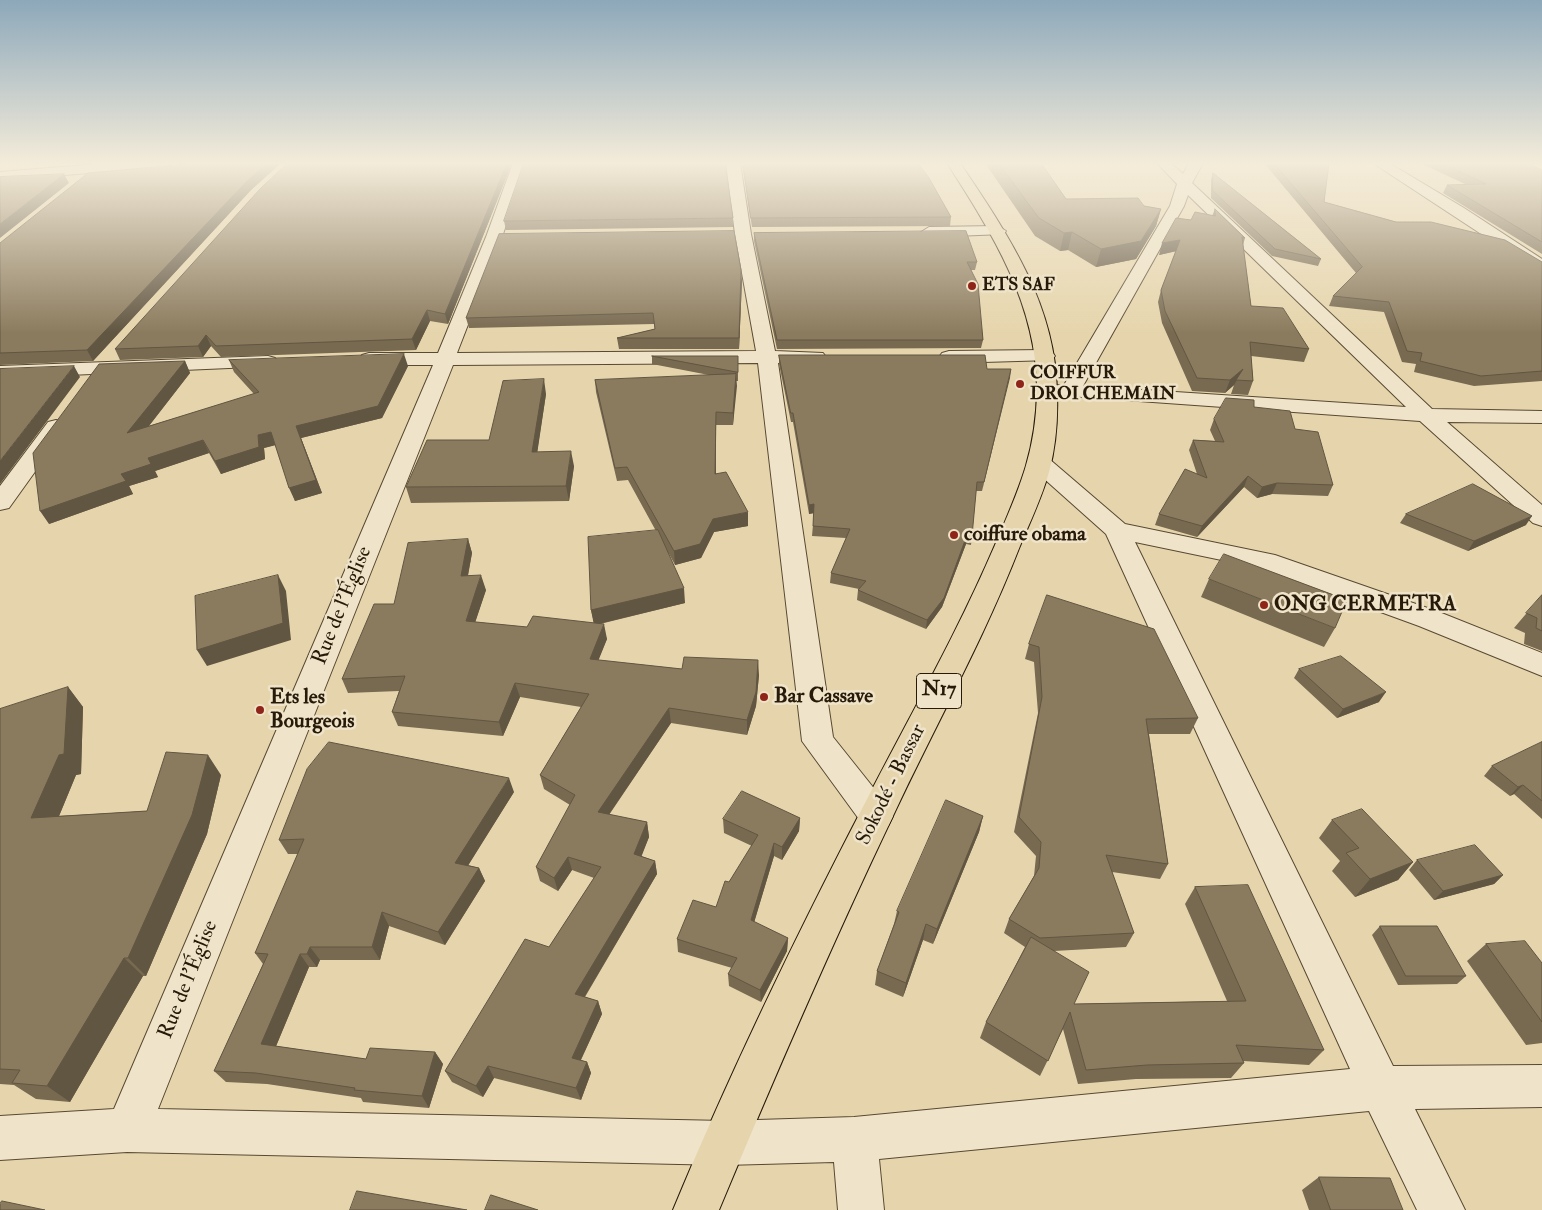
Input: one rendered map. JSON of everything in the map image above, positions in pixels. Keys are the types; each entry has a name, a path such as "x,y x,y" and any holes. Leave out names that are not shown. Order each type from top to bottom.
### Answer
{"main road":[{"name":"Sokodé - Bassar","path":"696,1210 725,1142 876,816 993,584 1040,463 1059,390 1045,356 1026,285 990,219"}],"street":[{"name":"Rue de l'Église","path":"127,1130 446,357 504,237 508,219"},
{"path":"741,219 767,358 818,741 876,816"},
{"path":"1168,219 1059,390 1426,415 1542,417"},
{"path":"1220,219 1426,415 1542,518"},
{"path":"1472,219 1542,266"},
{"path":"910,232 998,231"},
{"path":"926,357 1045,356"},
{"path":"348,360 446,357 836,357"},
{"path":"0,372 289,361"},
{"path":"0,503 64,415"},
{"path":"1040,463 1117,530 1381,1088 1442,1210"},
{"path":"1117,530 1266,561 1430,619 1542,665"},
{"path":"0,1138 127,1130 725,1142 854,1139 1381,1088 1542,1086"},
{"path":"854,1139 861,1210"}],"building":[{"path":"30,219 211,219 87,350 0,353 0,243"},
{"path":"232,219 484,219 445,314 427,310 412,339 216,346 206,335 198,346 115,349"},
{"path":"505,219 621,219 504,221"},
{"path":"1041,219 1154,219 1141,241 1101,249 1072,232 1064,233"},
{"path":"1175,219 1226,219 1245,238 1242,237 1251,306 1283,308 1309,349 1250,342 1253,381 1236,380 1243,369 1230,380 1197,378 1165,311 1161,290 1180,240 1162,243"},
{"path":"1243,219 1271,219 1321,259 1275,249"},
{"path":"1322,219 1387,219 1396,222 1431,222 1505,240 1542,262 1542,371 1481,376 1420,361 1422,353 1407,351 1389,302 1333,296 1362,267"},
{"path":"1504,219 1542,219 1542,242"},
{"path":"734,231 741,270 739,338 617,338 655,329 653,313 466,318 499,234"},
{"path":"966,231 977,262 967,262 978,284 983,340 777,340 754,233"},
{"path":"404,354 378,406 296,426 316,480 289,488 271,432 258,435 259,447 215,461 203,440 148,458 151,464 121,474 126,481 40,511 33,453 99,364 185,361 127,433 259,392 229,360"},
{"path":"779,355 985,355 987,369 1011,369 984,482 977,482 972,536 967,535 944,598 927,620 858,590 866,581 831,573 850,529 813,526 814,504 809,505 793,413 791,413"},
{"path":"652,356 738,356 738,372"},
{"path":"74,366 0,461 0,369"},
{"path":"736,374 733,413 716,412 715,474 726,472 748,512 713,519 700,544 674,551 627,467 615,468 595,380"},
{"path":"544,379 532,452 571,451 566,486 406,487 427,440 489,440 503,381"},
{"path":"1226,398 1254,400 1254,407 1290,411 1295,429 1318,432 1333,485 1277,483 1262,487 1248,476 1202,526 1159,514 1185,469 1207,478 1193,440 1224,442 1214,419"},
{"path":"1473,484 1532,516 1474,541 1406,514"},
{"path":"658,530 684,588 591,610 588,537"},
{"path":"468,539 461,576 481,575 466,621 527,627 533,616 604,624 590,659 682,669 684,657 758,660 756,692 747,720 669,708 598,812 647,822 634,854 655,861 575,994 598,1001 572,1058 587,1062 576,1088 488,1066 476,1086 445,1071 525,939 549,947 601,867 568,857 554,878 536,867 575,795 540,775 589,694 515,683 499,722 392,712 405,676 342,679 374,604 394,604 408,543"},
{"path":"1224,554 1347,600 1335,628 1209,579"},
{"path":"278,575 283,623 197,650 195,596"},
{"path":"1047,595 1154,629 1198,718 1146,719 1168,864 1106,855 1134,933 1040,938 1009,919 1039,868 1041,842 1019,817 1042,697 1039,647 1029,644"},
{"path":"1542,595 1542,631 1536,628 1537,618 1526,613"},
{"path":"1341,656 1386,692 1343,709 1299,669"},
{"path":"68,687 64,754 59,755 31,818 147,811 166,752 208,755 192,815 128,958 124,958 47,1086 12,1083 20,1070 0,1069 0,709"},
{"path":"329,742 509,778 455,863 479,868 438,932 382,912 372,947 310,947 307,954 300,954 261,1044 366,1059 370,1048 435,1052 422,1096 354,1090 355,1088 256,1073 214,1071 268,954 255,953 304,839 279,840 307,769"},
{"path":"1542,742 1542,801 1523,785 1518,787 1492,766"},
{"path":"742,791 800,818 782,847 774,843 751,920 788,938 760,990 728,974 737,958 677,939 693,900 716,907 725,881 729,882 758,835 723,819"},
{"path":"946,800 983,816 937,929 926,924 906,983 877,971 899,912 897,911"},
{"path":"1362,809 1413,862 1370,879 1346,853 1359,848 1332,820"},
{"path":"1475,845 1503,875 1443,891 1417,860"},
{"path":"1248,885 1324,1050 1236,1045 1244,1063 1147,1065 1086,1070 1070,1012 1048,1061 986,1022 1031,937 1089,972 1074,1004 1246,1001 1195,887"},
{"path":"1380,926 1437,926 1466,976 1406,976"},
{"path":"1525,941 1542,963 1542,1022 1486,944"},
{"path":"1319,1177 1390,1178 1403,1210 1331,1210"},
{"path":"357,1191 467,1210 350,1210"},
{"path":"491,1195 538,1210 485,1210"},
{"path":"2,1201 45,1210 0,1210"}],"place":[{"name":"ETS SAF","path":"972,286"},
{"name":"COIFFUR DROI CHEMAIN","path":"1020,384"},
{"name":"coiffure obama","path":"954,535"},
{"name":"ONG CERMETRA","path":"1264,605"},
{"name":"Bar Cassave","path":"764,697"},
{"name":"Ets les Bourgeois","path":"260,710"}]}
